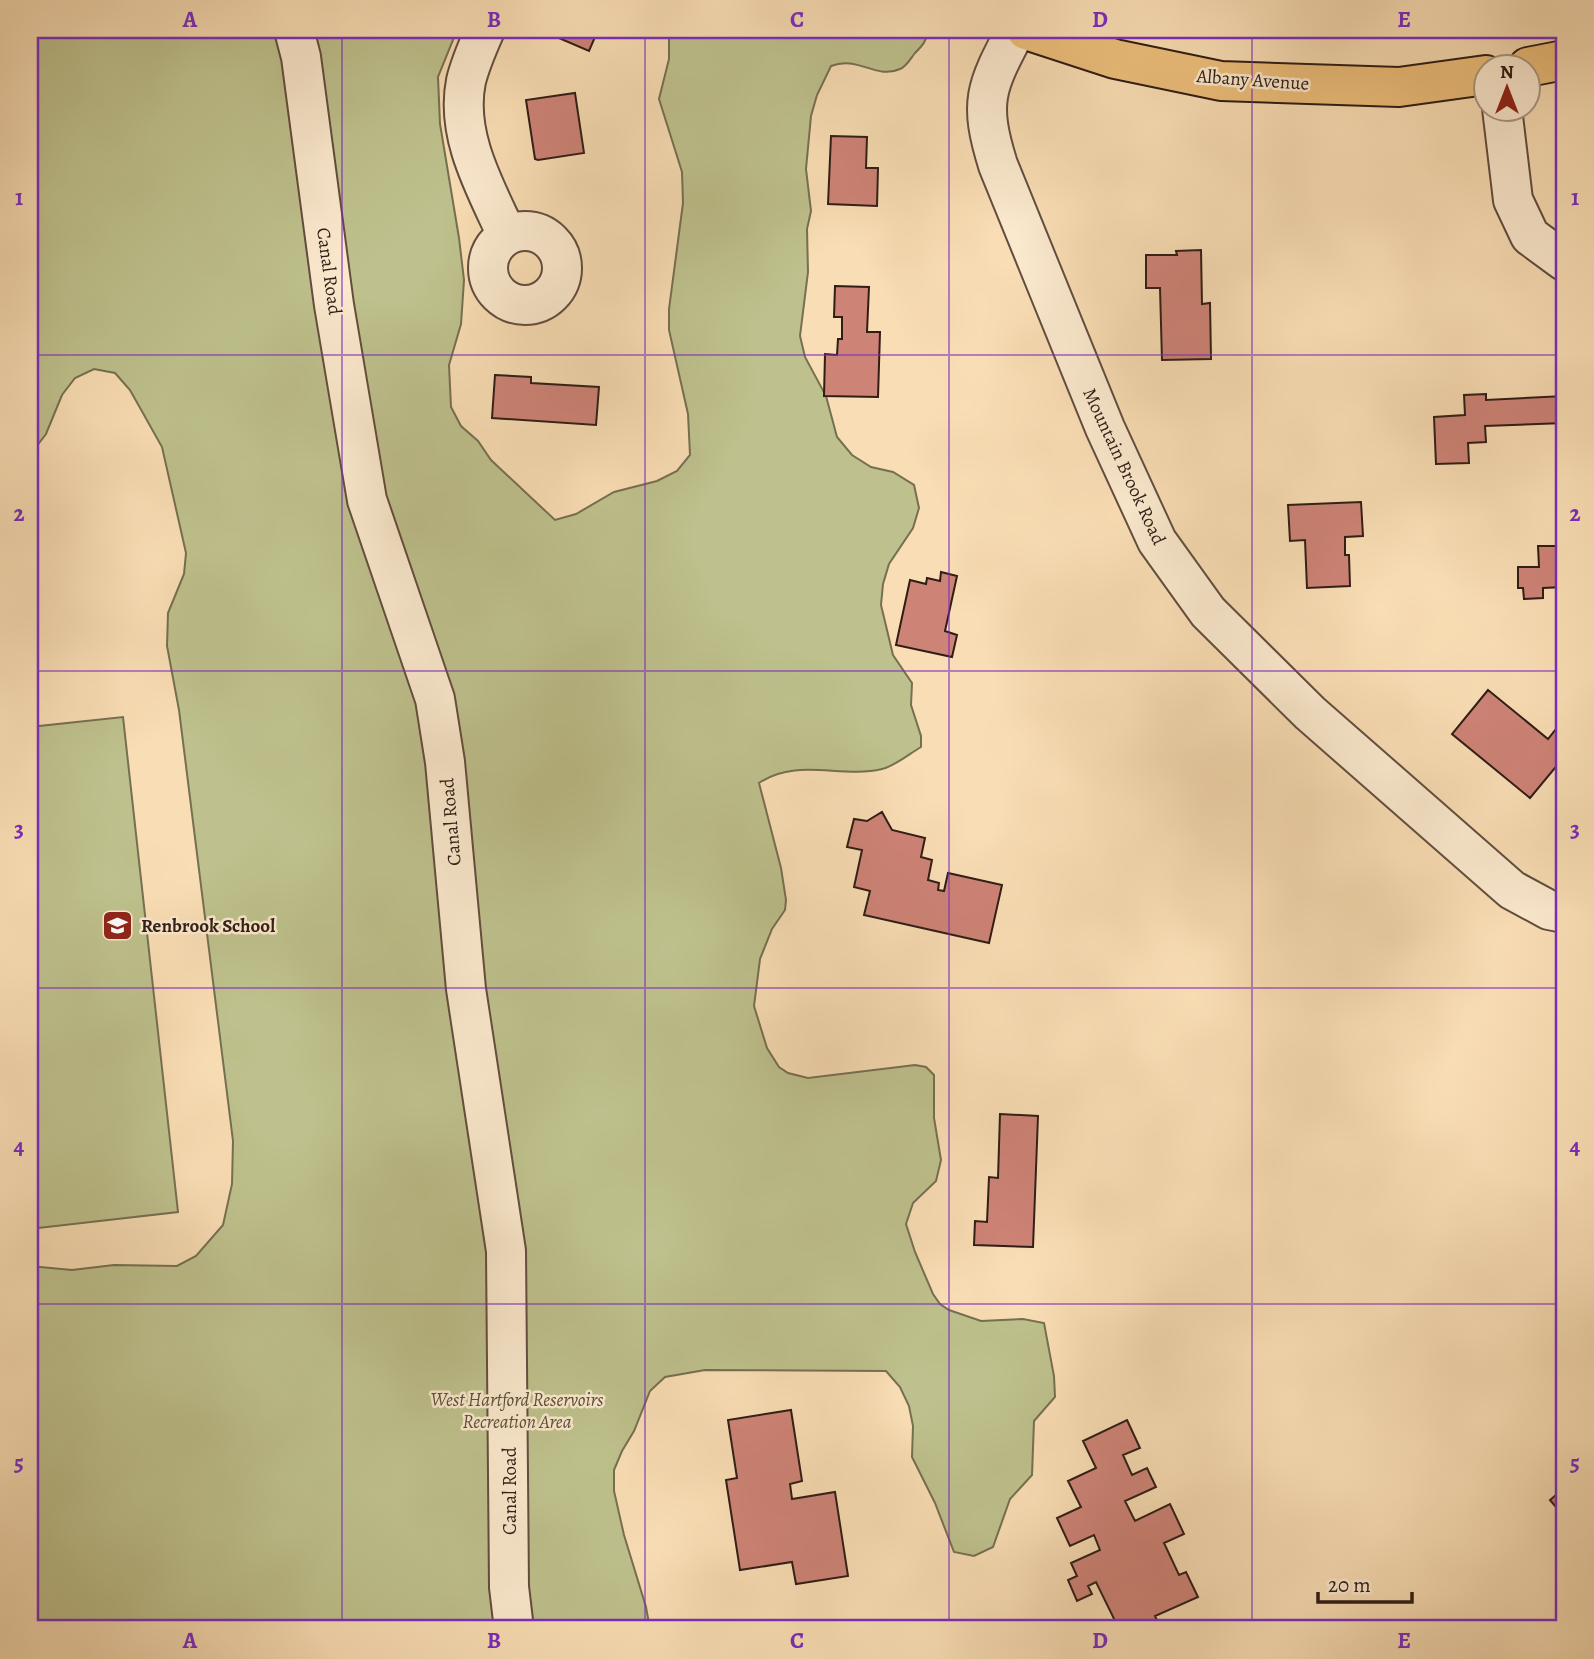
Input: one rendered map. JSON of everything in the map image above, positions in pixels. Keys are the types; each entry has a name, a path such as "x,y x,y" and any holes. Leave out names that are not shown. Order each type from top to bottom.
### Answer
{"highway":[{"name":"Albany Avenue","path":"1027,30 1115,59 1221,81 1399,87 1472,77"},
{"path":"1542,64 1564,60"}],"street":[{"name":"Canal Road","path":"294,30 301,57 334,305 367,500 435,699 445,762 466,989 506,1251 509,1587 514,1629"},
{"path":"485,30 467,81 467,138 478,173 507,235"},
{"name":"Mountain Brook Road","path":"1016,30 992,75 986,111 989,135 998,165 1105,428 1157,541 1208,612 1310,713 1513,890 1549,910 1564,913"},
{"path":"1504,122 1513,200 1530,236 1564,261"}],"green space":[{"name":"West Hartford Reservoirs Recreation Area","path":"30,30 457,30 438,77 440,124 464,280 461,324 449,365 451,407 461,426 478,441 491,460 555,520 576,514 614,492 657,481 677,471 690,455 688,414 669,330 669,309 683,203 682,172 659,99 669,59 669,30 927,30 924,43 902,68 883,72 850,63 831,66 817,95 811,116 806,169 811,211 807,229 808,272 800,336 805,357 826,396 837,437 852,455 871,467 893,472 914,485 919,508 913,528 889,564 881,605 893,655 912,683 911,705 921,736 921,747 897,763 882,769 851,772 788,771 759,783 781,868 786,900 785,910 772,929 760,959 754,1006 767,1048 779,1067 788,1073 808,1078 915,1065 926,1067 934,1075 934,1118 941,1160 936,1181 913,1203 906,1224 933,1294 940,1304 949,1310 981,1321 1023,1319 1044,1323 1055,1397 1034,1421 1032,1475 1010,1499 993,1547 974,1556 954,1552 935,1503 912,1457 913,1426 909,1406 900,1387 886,1371 705,1370 665,1377 650,1391 614,1470 614,1491 650,1629 30,1629 30,1266 72,1270 114,1265 177,1266 196,1256 223,1225 232,1184 233,1141 179,710 167,646 168,613 184,574 186,553 162,447 130,390 115,373 94,369 75,378 62,395 46,434 30,452"},
{"path":"123,717 178,1212 30,1229 30,727"}],"building":[{"path":"556,30 598,30 589,51 554,36"},
{"path":"575,93 584,153 535,159 526,100"},
{"path":"831,136 867,137 866,168 878,168 877,206 828,204"},
{"path":"1201,250 1202,304 1210,303 1211,359 1162,360 1160,288 1146,288 1146,255 1177,255 1176,251"},
{"path":"835,286 869,287 867,332 880,332 878,397 824,396 825,354 837,355 838,339 842,339 842,317 834,317"},
{"path":"495,375 531,377 531,383 599,387 596,425 492,418"},
{"path":"1486,394 1486,400 1564,396 1564,423 1485,426 1486,442 1468,443 1469,463 1436,464 1434,417 1465,415 1464,395"},
{"path":"1361,502 1363,536 1345,537 1345,555 1349,555 1350,586 1307,588 1305,540 1290,541 1288,505"},
{"path":"1538,546 1564,546 1564,587 1543,588 1543,598 1524,599 1523,588 1518,588 1518,567 1539,567"},
{"path":"941,572 957,576 945,631 957,635 952,657 896,645 910,580 926,584 927,578 940,581"},
{"path":"1488,690 1548,739 1556,729 1564,736 1564,757 1530,798 1452,734"},
{"path":"882,812 892,830 925,838 921,857 932,860 928,880 939,883 938,890 944,891 948,873 1002,885 989,943 864,915 870,891 854,887 862,850 847,847 854,819 867,821"},
{"path":"1000,1114 1038,1116 1033,1247 974,1245 975,1221 987,1222 989,1177 998,1178"},
{"path":"791,1410 802,1481 790,1484 792,1499 835,1492 848,1576 796,1584 792,1562 740,1570 726,1480 737,1478 728,1420"},
{"path":"1127,1420 1140,1448 1123,1455 1132,1475 1147,1468 1156,1487 1125,1501 1135,1521 1170,1504 1184,1534 1164,1543 1179,1575 1186,1572 1198,1597 1155,1616 1161,1629 1119,1629 1096,1582 1088,1586 1092,1594 1077,1601 1068,1580 1077,1576 1071,1563 1100,1550 1094,1535 1070,1546 1057,1518 1081,1507 1068,1481 1096,1468 1083,1441"},
{"path":"1564,1488 1564,1527 1557,1518 1562,1514 1550,1500"}],"place":[{"name":"Renbrook School","path":"118,925"}]}
